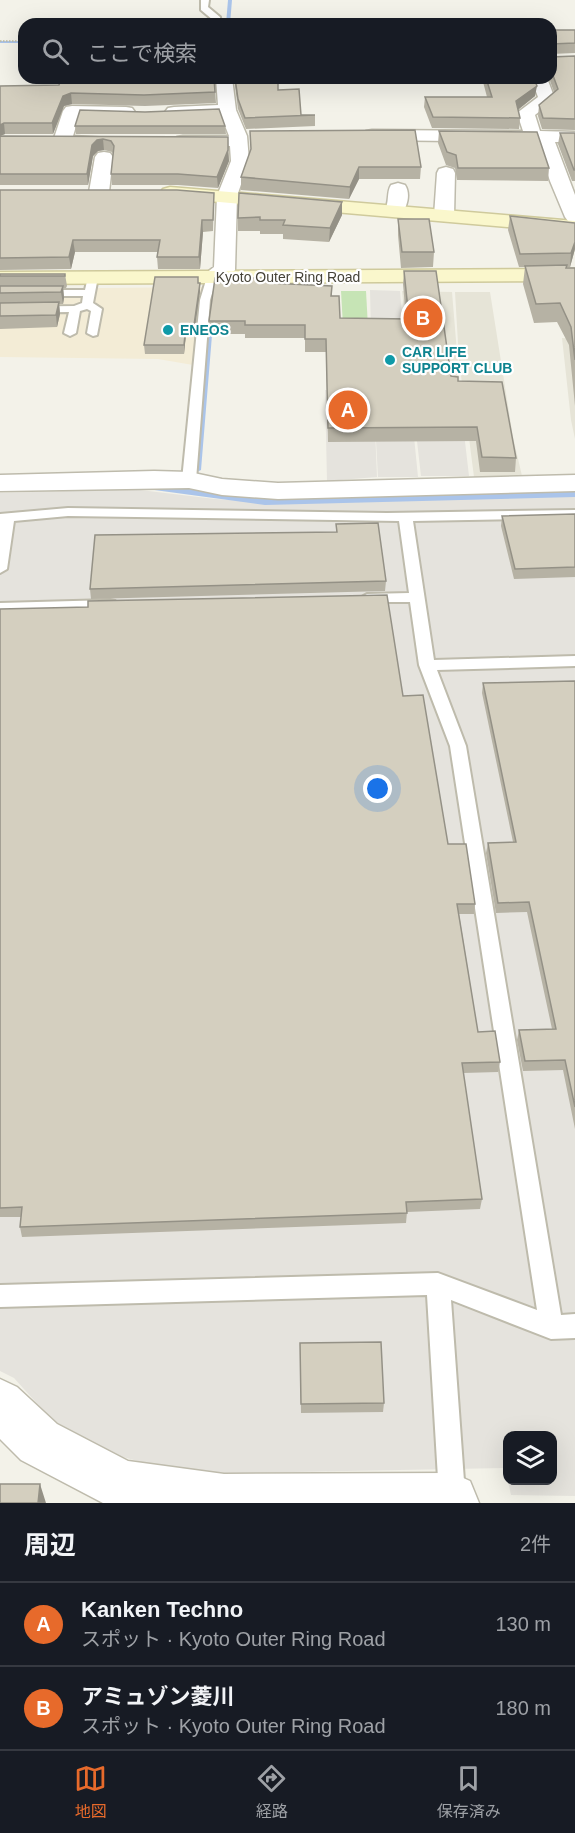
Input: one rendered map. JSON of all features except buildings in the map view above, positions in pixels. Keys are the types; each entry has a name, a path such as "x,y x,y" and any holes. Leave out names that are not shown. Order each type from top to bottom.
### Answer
{"street":[{"path":"218,271 227,196 240,160 238,139 226,111 224,84"},
{"path":"541,84 547,99 526,114 575,217"},
{"path":"62,141 72,111 226,111"},
{"path":"359,135 575,137"},
{"path":"170,141 238,139 258,136"},
{"path":"39,141 116,142"},
{"path":"99,192 104,157"},
{"path":"444,216 446,173"},
{"path":"394,211 398,207 398,189"},
{"path":"76,192 122,192"},
{"path":"156,192 575,226"},
{"name":"Kyoto Outer Ring Road","path":"0,279 218,271 575,263"},
{"name":"Kyoto Outer Ring Road","path":"0,279 87,297 218,271 575,275"},
{"path":"0,483 189,480 222,487 278,491 575,483"},
{"path":"0,1404 39,1442 123,1486 224,1500 453,1501"}],"lane":[{"path":"205,0 204,8 216,18"},
{"path":"189,480 205,300 218,271"},
{"path":"0,310 87,297"},
{"path":"70,333 87,297"},
{"path":"0,299 87,297 98,309 93,333"},
{"path":"0,569 4,518 68,512 405,516 575,514"},
{"path":"405,516 427,665 458,746 551,1327"},
{"path":"357,599 417,597"},
{"path":"0,607 119,604"},
{"path":"427,665 575,661"},
{"path":"438,1284 453,1501"},
{"path":"0,1296 438,1284 551,1327 575,1326"}],"path":[{"path":"0,41 18,41"}],"shaded area":[{"path":"205,287 193,365 158,359 0,357 0,289"},
{"path":"370,290 400,291 407,375 372,375"},
{"path":"402,291 452,292 460,389 412,387"},
{"path":"455,292 490,292 513,437 522,476 474,477 459,360"},
{"path":"562,338 575,339 575,439 571,420"},
{"path":"408,376 418,477 378,477 374,404 377,477 327,481 325,390 372,390"},
{"path":"411,389 459,390 469,476 421,476"},
{"path":"132,489 215,499 275,503 575,495 575,1496 511,1495 509,1485 557,1485 557,1431 503,1431 503,1468 185,1474 112,1454 51,1419 14,1378 0,1371 0,493"}],"green space":[{"path":"341,291 366,291 368,327 343,326"}],"waterway":[{"path":"228,18 230,0"},
{"path":"0,42 18,42"},
{"path":"197,470 213,286"},
{"path":"150,487 265,502 575,494"}],"place":[{"name":"アミュゾン菱川","path":"423,318"},
{"name":"ENEOS","path":"168,330"},
{"name":"CAR LIFE SUPPORT CLUB","path":"390,360"},
{"name":"Kanken Techno","path":"348,410"}]}
